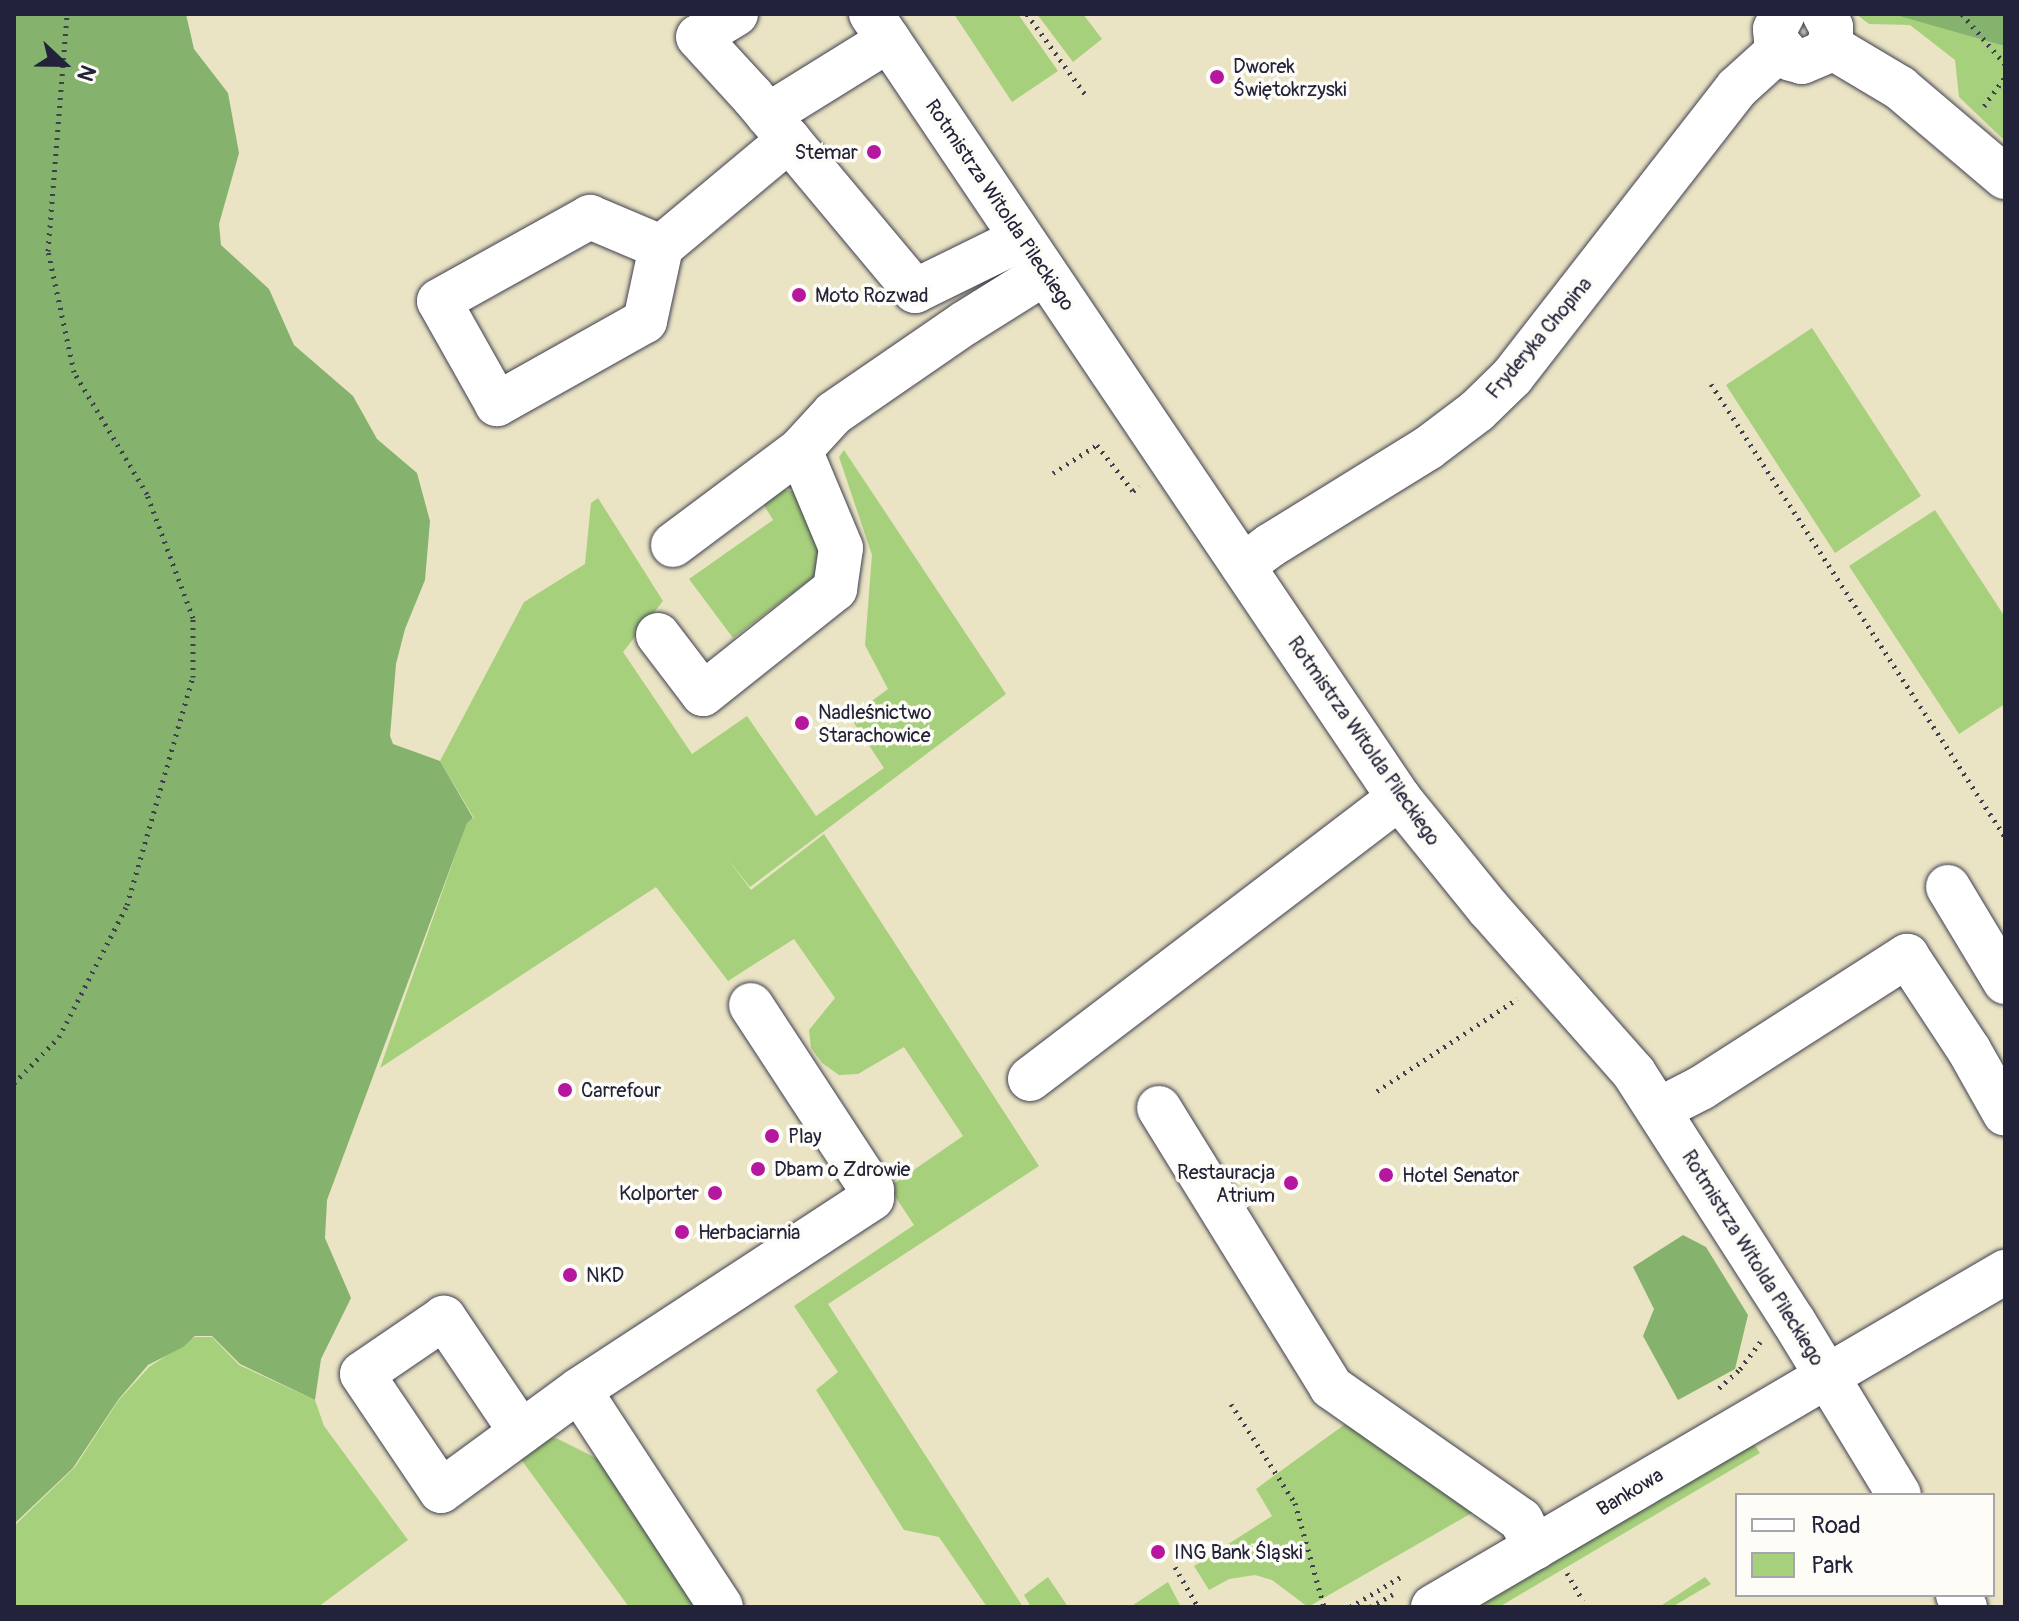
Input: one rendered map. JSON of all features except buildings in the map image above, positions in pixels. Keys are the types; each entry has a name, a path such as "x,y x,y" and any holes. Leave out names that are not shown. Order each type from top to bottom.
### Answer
{"street":[{"path":"736,14 698,37 779,128 915,291 1033,256"},
{"name":"Fryderyka Chopina","path":"1243,566 1271,545 1428,448 1512,377 1737,88 1796,25 1900,88 2005,177"},
{"path":"661,247 590,217 439,301 497,404 645,321 661,247 880,27"},
{"name":"Rotmistrza Witolda Pileckiego","path":"880,27 1399,798 1489,909 1634,1073 1828,1376 1898,1493"},
{"path":"673,545 800,450 834,413 954,330 1033,256"},
{"path":"658,635 703,694 835,589 841,548 800,450"},
{"path":"1030,1079 1399,798"},
{"path":"1948,887 2005,982"},
{"path":"1658,1110 1701,1088 1907,956 1969,1050 2005,1114"},
{"path":"521,1432 579,1390 872,1198 872,1190 751,1005"},
{"path":"1159,1108 1331,1387 1521,1520 1551,1560"},
{"name":"Bankowa","path":"1433,1607 1551,1560 1828,1376 2005,1272"},
{"path":"579,1390 721,1607"}],"path":[{"path":"14,1083 59,1037 127,905 193,677 193,618 147,494 74,372 48,251 67,14"},
{"path":"1027,14 1087,97"},
{"path":"1962,14 2005,64"},
{"path":"1711,384 2005,837"},
{"path":"1053,473 1103,439"},
{"path":"1097,445 1133,491 1145,482"},
{"path":"1377,1091 1550,977"},
{"path":"1231,1404 1295,1503 1324,1607"},
{"path":"1551,1560 1583,1601"},
{"path":"1175,1567 1198,1607"}],"green space":[{"path":"14,14 186,14 194,49 228,93 239,153 219,224 221,245 269,289 294,345 353,396 377,439 417,473 430,521 425,580 405,629 396,664 390,736 393,744 440,761 473,818 467,823 327,1200 325,1238 351,1298 321,1359 315,1400 240,1364 212,1336 195,1336 183,1347 148,1365 118,1400 73,1468 14,1524"},
{"path":"954,14 1018,14 1058,71 1012,102"},
{"path":"1037,14 1083,14 1102,39 1073,62"},
{"path":"1856,14 2005,14 2005,141 1959,97 1955,60 1910,25 1869,24"},
{"path":"1893,14 2005,14 2005,46 1896,15"},
{"path":"1812,328 1921,496 1835,553 1726,385"},
{"path":"844,450 1006,694 750,887 727,858 751,890 824,834 1039,1166 828,1304 1023,1607 987,1607 939,1537 904,1530 816,1390 838,1372 794,1306 914,1225 889,1187 963,1136 904,1047 858,1074 839,1075 822,1063 811,1048 809,1030 835,998 794,939 728,981 656,887 380,1068 467,822 474,818 440,761 524,602 585,564 591,503 598,498 663,601 623,652 692,754 747,716 816,816 884,768 850,717 888,689 865,645 872,555 839,457"},
{"path":"777,489 794,491 818,511 819,573 733,638 689,579 773,520 759,497"},
{"path":"1935,510 2005,617 2005,704 1959,734 1849,566"},
{"path":"1683,1235 1706,1247 1748,1315 1735,1369 1678,1400 1643,1336 1654,1309 1633,1267"},
{"path":"195,1337 212,1337 239,1365 315,1400 324,1426 408,1540 318,1607 14,1607 14,1526 75,1467 118,1401 149,1367"},
{"path":"1352,1419 1484,1506 1308,1607 1272,1580 1255,1575 1229,1579 1209,1590 1194,1566 1272,1516 1256,1489"},
{"path":"556,1438 600,1460 699,1607 629,1607 520,1458 521,1439"},
{"path":"1754,1444 1760,1453 1499,1607 1478,1607"},
{"path":"1048,1577 1068,1607 1031,1607 1024,1595"},
{"path":"1705,1577 1711,1584 1672,1607 1659,1607"},
{"path":"1168,1582 1181,1607 1130,1607"}],"place":[{"name":"Dworek Świętokrzyski","path":"1217,77"},
{"name":"Stemar","path":"874,152"},
{"name":"Moto Rozwad","path":"799,295"},
{"name":"Nadleśnictwo Starachowice","path":"802,723"},
{"name":"Carrefour","path":"565,1090"},
{"name":"Play","path":"772,1136"},
{"name":"Dbam o Zdrowie","path":"758,1169"},
{"name":"Hotel Senator","path":"1386,1175"},
{"name":"Restauracja Atrium","path":"1291,1183"},
{"name":"Kolporter","path":"715,1193"},
{"name":"Herbaciarnia","path":"682,1232"},
{"name":"NKD","path":"570,1275"},
{"name":"ING Bank Śląski","path":"1158,1552"}]}
